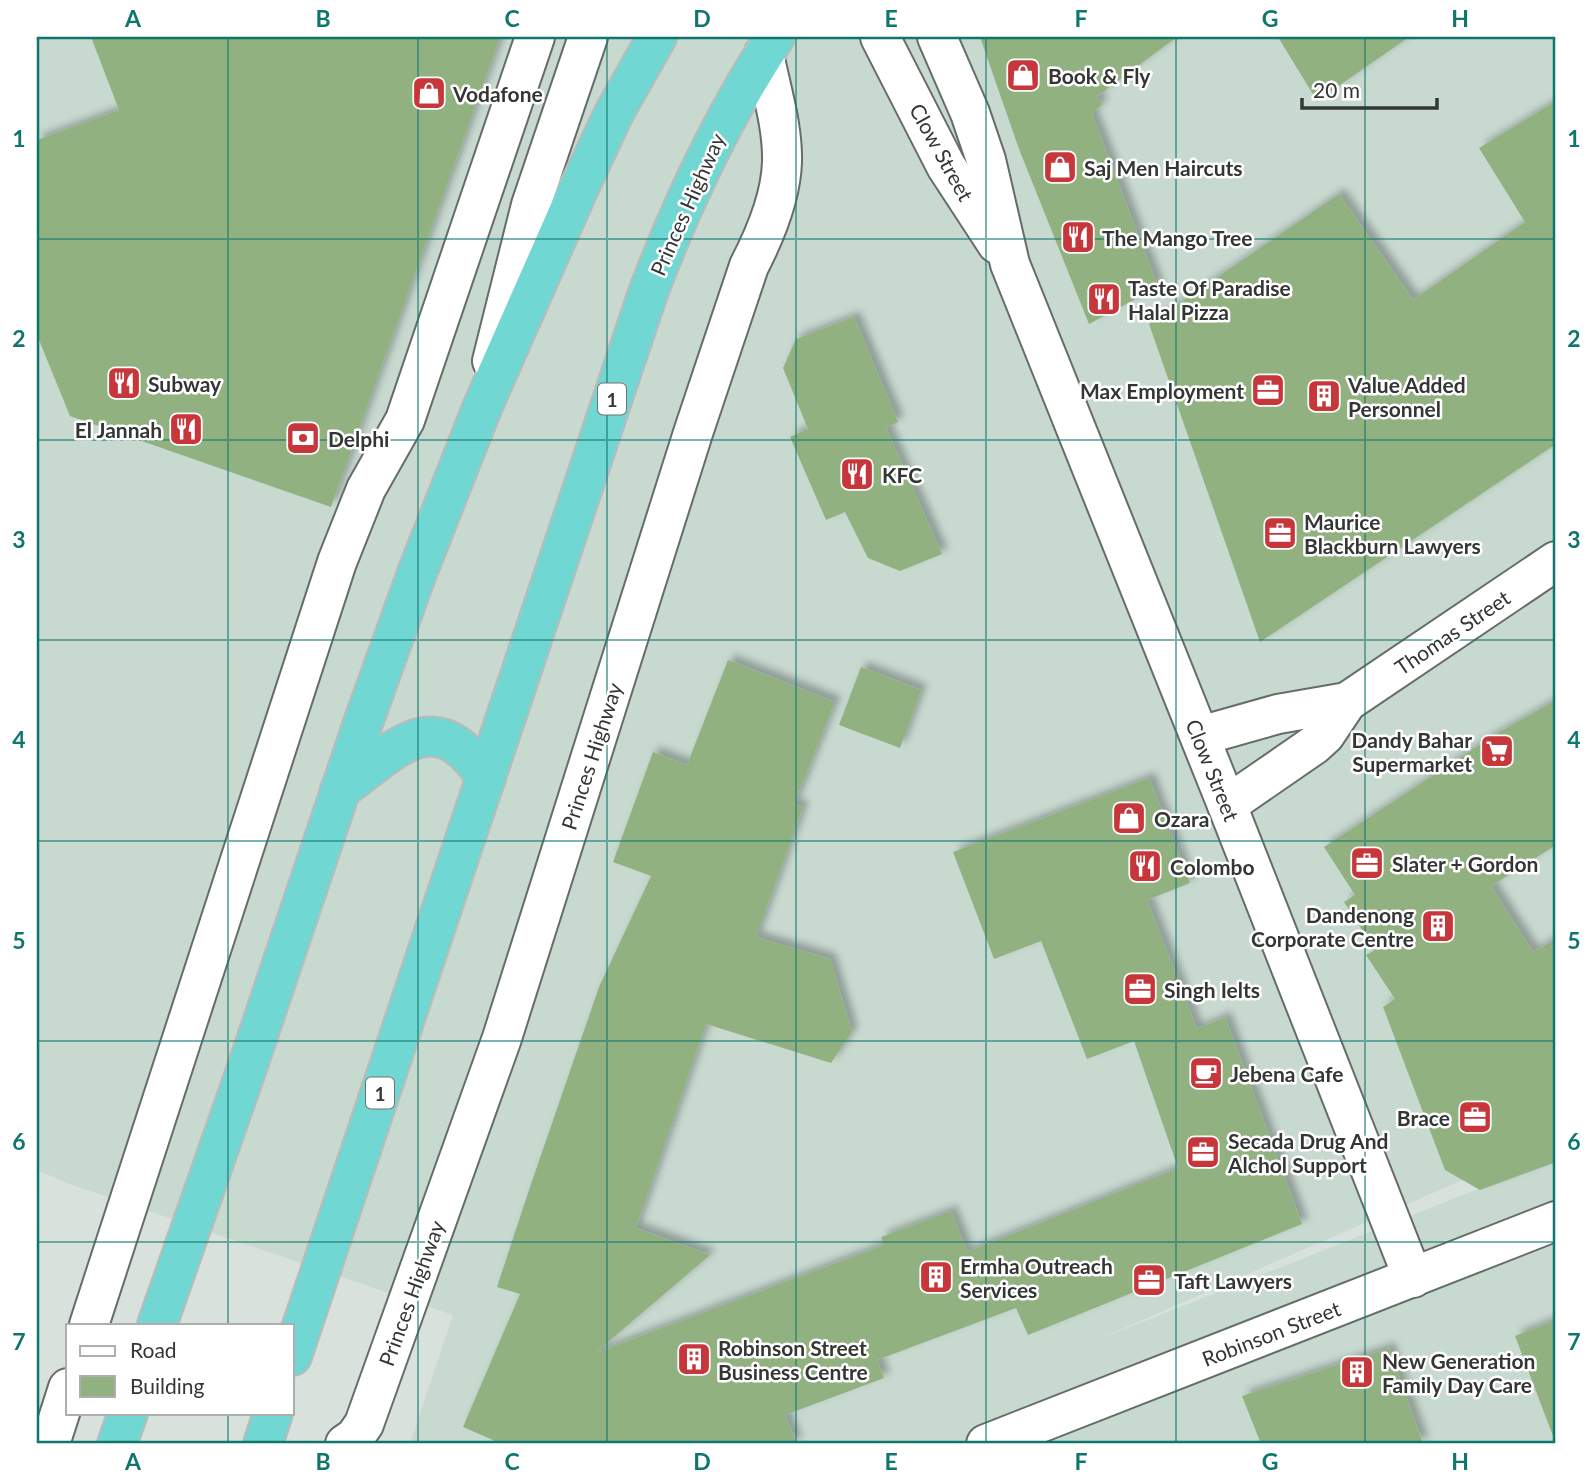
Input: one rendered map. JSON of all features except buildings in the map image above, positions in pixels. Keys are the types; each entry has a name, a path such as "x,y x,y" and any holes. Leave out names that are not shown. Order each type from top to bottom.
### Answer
{"highway":[{"path":"157,1324 417,573 482,408 614,113 657,37"},
{"name":"Princes Highway","path":"294,1350 666,245 726,118 769,46"},
{"path":"340,790 402,746 428,736 444,737 459,746 473,759 486,778"},
{"path":"117,1444 128,1414"},
{"path":"263,1444 274,1414"}],"street":[{"path":"89,1324 337,562 366,489 405,420 536,37"},
{"path":"482,408 499,328 531,205 588,37"},
{"name":"Clow Street","path":"880,37 946,166 1010,264"},
{"name":"Clow Street","path":"937,37 970,113 986,160 1010,264 1200,736 1413,1278"},
{"name":"Princes Highway","path":"345,1444 355,1437 365,1424 502,1038 693,433 748,266 761,242 777,190 782,153 769,46"},
{"name":"Thomas Street","path":"1227,805 1314,746 1325,735 1347,702 1556,561"},
{"name":"Thomas Street","path":"1200,736 1278,714 1347,702"},
{"name":"Robinson Street","path":"986,1444 1556,1221"},
{"path":"50,1444 66,1394"}],"shaded area":[{"path":"37,37 1556,37 1556,1139 1097,1340 1556,1158 1556,1444 410,1444 453,1315 67,1183 37,1170"}],"place":[{"name":"Book & Fly","path":"1023,75"},
{"name":"Vodafone","path":"429,93"},
{"name":"Saj Men Haircuts","path":"1060,167"},
{"name":"The Mango Tree","path":"1078,237"},
{"name":"Taste Of Paradise Halal Pizza","path":"1104,299"},
{"name":"Subway","path":"124,383"},
{"name":"Max Employment","path":"1268,390"},
{"name":"Value Added Personnel","path":"1324,396"},
{"name":"El Jannah","path":"186,429"},
{"name":"Delphi","path":"303,438"},
{"name":"KFC","path":"857,474"},
{"name":"Maurice Blackburn Lawyers","path":"1280,533"},
{"name":"Dandy Bahar Supermarket","path":"1497,751"},
{"name":"Ozara","path":"1129,818"},
{"name":"Slater + Gordon","path":"1367,863"},
{"name":"Colombo","path":"1145,866"},
{"name":"Dandenong Corporate Centre","path":"1438,926"},
{"name":"Singh Ielts","path":"1140,989"},
{"name":"Jebena Cafe","path":"1206,1073"},
{"name":"Brace","path":"1475,1117"},
{"name":"Secada Drug And Alchol Support","path":"1203,1152"},
{"name":"Ermha Outreach Services","path":"936,1277"},
{"name":"Taft Lawyers","path":"1149,1280"},
{"name":"Robinson Street Business Centre","path":"694,1359"},
{"name":"New Generation Family Day Care","path":"1357,1372"}]}
